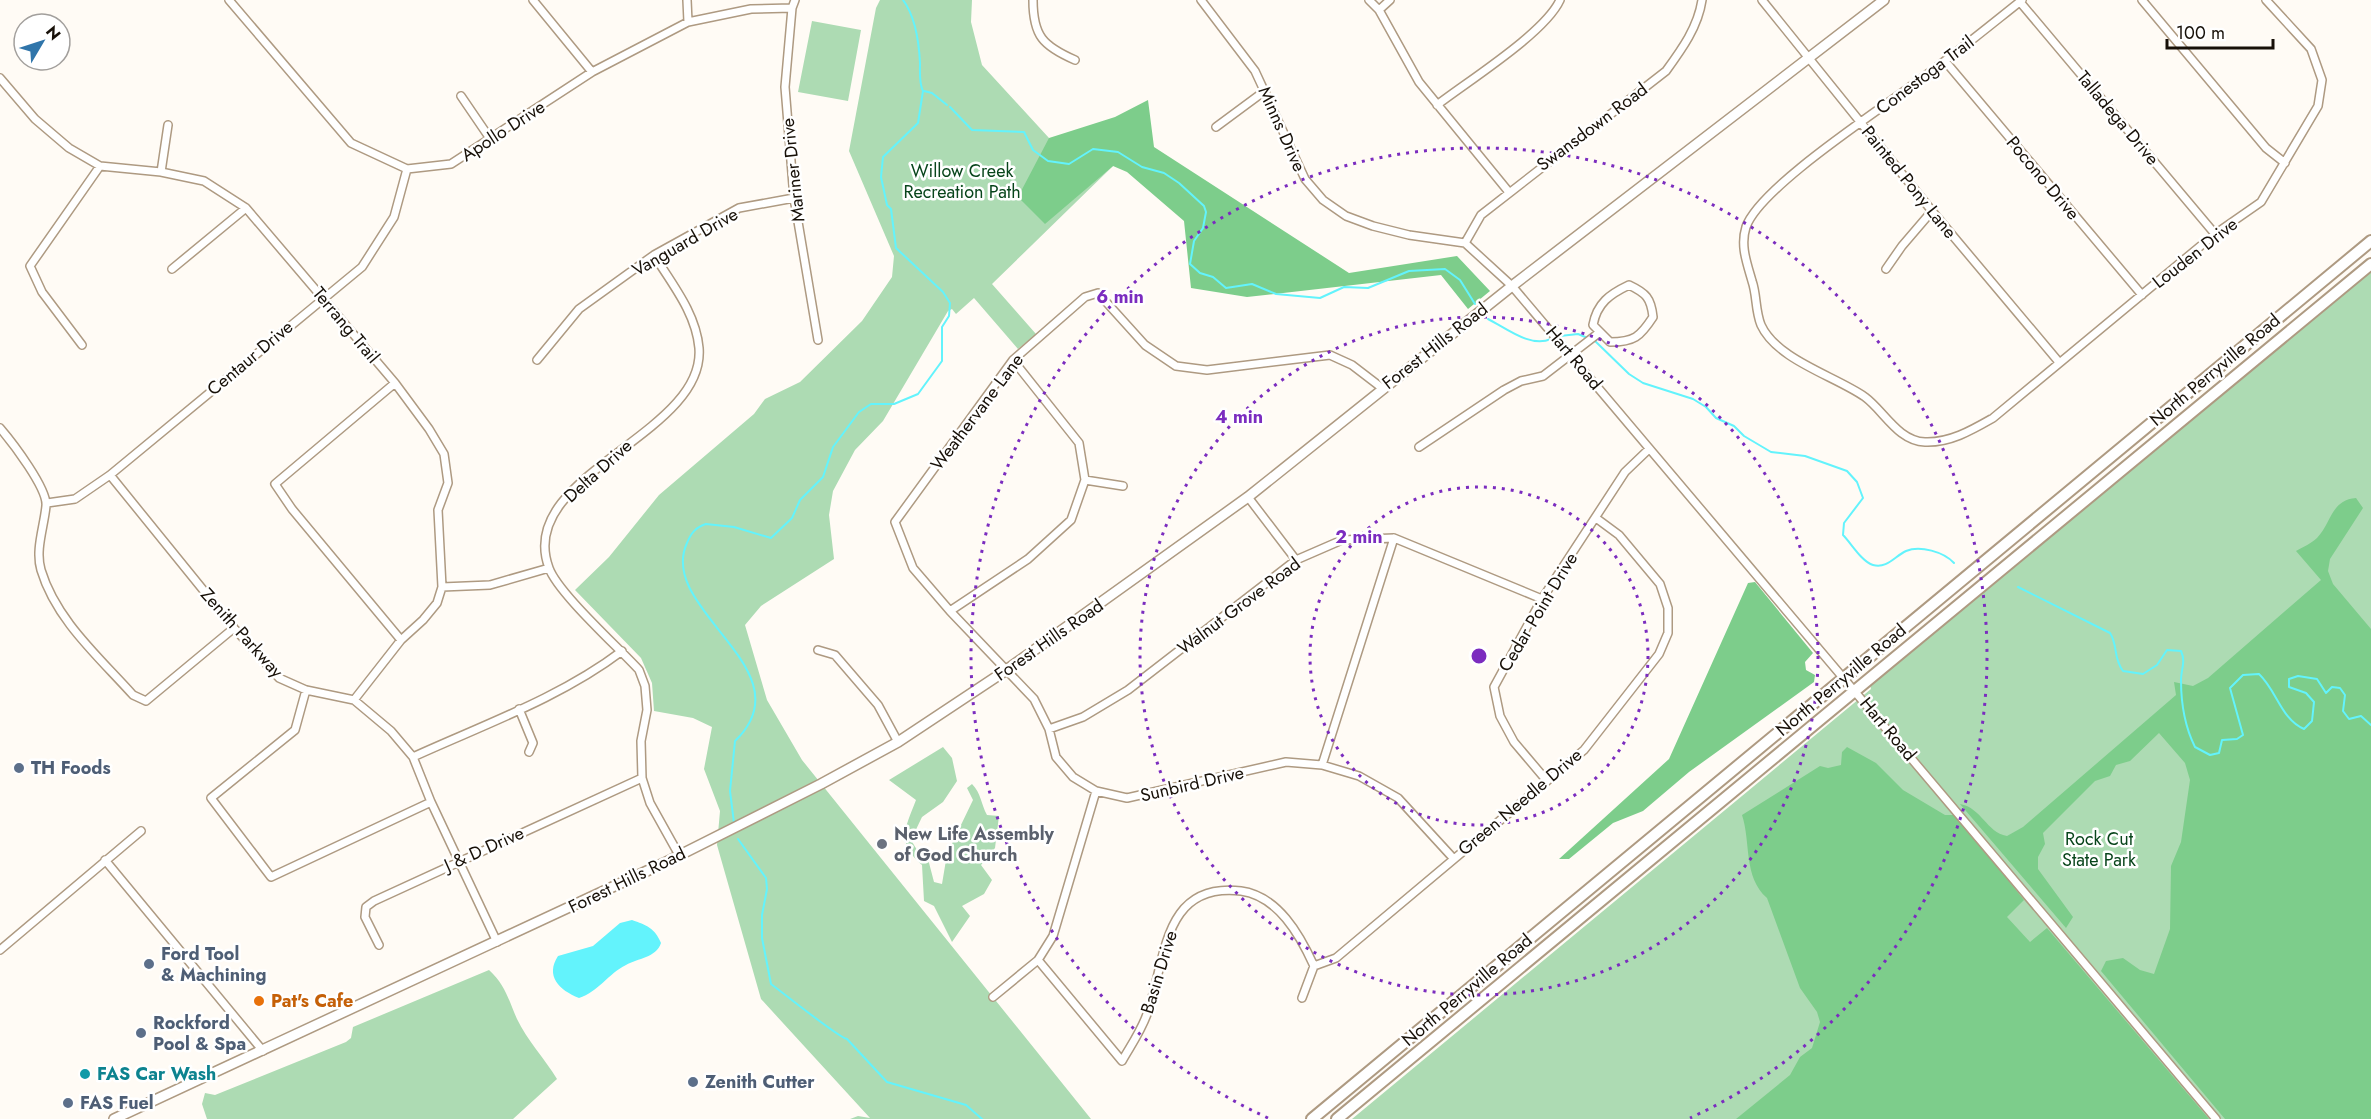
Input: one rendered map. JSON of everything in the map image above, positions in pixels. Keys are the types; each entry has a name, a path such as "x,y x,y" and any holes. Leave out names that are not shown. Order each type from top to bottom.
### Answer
{"main road":[{"name":"North Perryville Road","path":"1311,1119 2371,241"},
{"name":"North Perryville Road","path":"1337,1119 1854,689 2371,264"}],"street":[{"path":"229,0 351,143 407,169"},
{"path":"532,0 592,72"},
{"path":"687,0 688,22"},
{"name":"Mariner Drive","path":"795,0 792,8 785,87 794,198 818,340"},
{"path":"1033,0 1033,19 1041,38 1052,50 1075,60"},
{"name":"Minns Drive","path":"1201,0 1233,40 1266,90 1305,179 1323,200 1346,216 1373,226 1409,235 1465,243"},
{"path":"1370,0 1379,10 1419,82 1508,191"},
{"path":"1379,10 1390,0"},
{"path":"1437,105 1530,34 1556,9 1560,0"},
{"name":"Swansdown Road","path":"1465,243 1481,215 1508,191 1666,71 1682,49 1699,17 1702,0"},
{"name":"Painted Pony Lane","path":"1762,0 1932,211 2058,361"},
{"name":"Forest Hills Road","path":"114,1119 679,855 821,784 898,742 1005,671 1248,497 1512,286 1884,0"},
{"path":"2142,0 2266,148 2285,163"},
{"name":"Louden Drive","path":"2023,393 2058,361 2215,234 2261,202 2318,106 2322,80 2311,49 2266,0"},
{"name":"Conestoga Trail","path":"2021,1 1770,195 1755,211 1746,227 1743,243 1762,327 1797,360 1867,398 1904,434 1924,442 1969,432 1993,418 2023,393"},
{"name":"Talladega Drive","path":"2021,1 2215,234"},
{"name":"Apollo Drive","path":"407,169 451,164 592,72 688,22 751,9 792,8"},
{"name":"Pocono Drive","path":"1945,61 2142,295"},
{"name":"Terrang Trail","path":"0,78 35,118 69,148 100,166 161,172 204,181 246,208 395,383 429,429 444,454 448,483 438,510 442,587"},
{"path":"1216,127 1266,90"},
{"path":"461,96 491,140"},
{"path":"161,172 168,125"},
{"path":"82,345 42,292 30,266 100,166"},
{"name":"Centaur Drive","path":"47,503 75,499 110,475 362,267 394,217 407,169"},
{"name":"Vanguard Drive","path":"537,360 579,309 654,255 739,208 794,198"},
{"path":"172,269 246,208"},
{"path":"1886,269 1932,211"},
{"path":"1465,243 1512,286"},
{"name":"Delta Drive","path":"549,568 545,551 548,531 563,502 586,477 670,410 692,382 699,349 690,312 654,255"},
{"path":"1629,285 1646,292 1651,303 1653,317 1645,330 1630,342 1610,342 1600,332 1593,325 1596,311 1611,293 1629,285"},
{"name":"Hart Road","path":"1512,286 2216,1119"},
{"name":"Weathervane Lane","path":"895,522 1013,360 1085,297 1098,293 1144,345 1176,366 1207,370 1330,355 1352,365 1382,388"},
{"path":"1419,447 1504,390 1521,381 1543,376 1600,332"},
{"path":"950,611 1028,559 1071,520 1086,480 1079,443 1013,360"},
{"path":"395,383 275,484 292,509 400,640"},
{"path":"0,428 24,457 47,503 41,530 40,568 56,607 133,695 146,701 234,628"},
{"name":"Cedar Point Drive","path":"1547,781 1514,742 1500,716 1494,687 1542,599 1625,472 1649,449"},
{"name":"Zenith Parkway","path":"110,475 234,628 279,678 306,690 354,700 391,731 413,757 431,802 497,942"},
{"path":"1086,480 1123,486"},
{"path":"1248,497 1296,560"},
{"name":"Green Needle Drive","path":"1314,966 1336,958 1584,750 1659,654 1668,633 1668,608 1660,584 1619,535 1596,518"},
{"name":"Sunbird Drive","path":"895,522 913,567 950,611 1034,699 1049,729 1056,757 1073,777 1096,791 1127,798 1286,762 1322,765 1359,776 1398,798 1453,858"},
{"path":"1322,765 1394,538"},
{"name":"Walnut Grove Road","path":"1049,729 1083,717 1128,690 1296,560 1342,540 1394,538 1542,599"},
{"path":"354,700 400,640 423,620 437,603 442,587 490,585 549,568 555,580 639,670 645,686 647,711 641,741 642,778 650,803 679,855"},
{"path":"818,650 835,655 878,705 898,742"},
{"path":"413,757 519,709 601,667 622,651"},
{"path":"306,690 295,730 211,798 271,878 431,802"},
{"path":"519,709 533,743 528,752"},
{"name":"J & D Drive","path":"379,945 365,917 366,907 374,901 642,778"},
{"path":"993,997 1038,960 1053,936 1096,791"},
{"path":"0,950 141,831"},
{"path":"105,860 263,1051"},
{"name":"Basin Drive","path":"1038,960 1122,1062 1149,1011 1170,927 1195,898 1223,889 1253,893 1271,903 1303,942 1314,966"},
{"path":"1302,998 1314,966"}],"green space":[{"name":"Willow Creek Recreation Path","path":"880,0 972,0 971,22 982,65 1049,138 1054,162 1151,129 992,284 1036,334 1018,349 974,298 956,314 952,309 948,311 883,421 855,450 833,491 829,515 834,559 761,606 745,625 767,700 802,760 1091,1119 850,1119 858,1116 870,1118 761,999 717,845 720,811 704,769 712,727 693,718 654,711 652,683 641,658 575,590 609,557 659,495 754,414 765,399 800,382 862,321 892,277 894,256 849,151 876,8"},
{"path":"812,21 861,30 848,101 798,92"},
{"path":"1148,100 1154,147 1349,273 1457,256 1490,291 1468,309 1441,275 1247,297 1191,288 1184,221 1127,172 1113,166 1045,224 1018,197 1049,138 1115,117"},
{"name":"Rock Cut State Park","path":"2371,271 2371,1119 1352,1119 1871,689 1870,685"},
{"path":"2356,498 2363,508 2330,559 2328,571 2333,584 2371,629 2371,1119 2225,1119 2101,971 2106,961 2123,958 2140,970 2154,974 2170,929 2171,866 2181,842 2190,780 2185,763 2159,733 2130,761 2116,765 2110,776 2095,781 2043,833 2045,844 2038,857 2038,869 2073,917 2066,928 1960,804 1974,810 2000,834 2007,836 2023,827 2176,695 2174,682 2193,686 2208,678 2321,580 2296,551 2317,538 2341,503"},
{"path":"1755,582 1813,653 1805,662 1806,670 1815,675 1814,682 1689,772 1643,811 1613,823 1569,859 1559,859 1669,759 1748,583"},
{"path":"943,747 952,758 957,781 943,802 922,817 911,840 917,850 928,859 934,882 942,884 947,854 973,800 967,788 972,784 975,787 987,815 999,816 995,848 981,865 992,880 984,894 962,906 970,916 952,942 934,906 924,901 922,865 914,857 906,842 906,827 916,800 889,780"},
{"path":"1847,747 1876,763 1903,790 1945,815 1956,815 2024,900 2007,917 2030,942 2047,928 2209,1119 1736,1119 1790,1075 1800,1057 1812,1048 1820,1022 1817,1012 1800,988 1767,898 1759,890 1754,880 1742,815 1820,766 1828,768 1841,765 1842,752"},
{"path":"489,970 503,987 517,1019 557,1079 513,1119 207,1119 202,1104 205,1093 215,1095 346,1042 351,1038 353,1027"}],"water":[{"path":"632,920 653,930 656,934 661,943 655,952 620,969 592,992 579,998 565,991 556,982 553,970 558,956 593,946 620,923"}],"waterway":[{"path":"734,823 730,791 735,741 753,715 754,690 744,665 692,592 683,568 687,543 692,533 706,524 734,527 771,538 792,518 800,500 823,477 833,447 859,412 871,404 894,404 918,394 942,361 942,327 949,316 950,303 943,292 896,248 891,209 887,205 881,177 883,157 918,123 923,91 920,81 916,30 903,0"},
{"path":"924,91 932,93 947,105"},
{"path":"950,107 972,130 1024,132 1033,150 1048,161 1069,164 1093,149 1118,152 1142,167 1164,173 1179,183 1204,206 1206,212 1203,228 1194,241 1190,264 1200,273 1213,277 1226,288 1252,284 1276,294 1320,298 1344,287 1368,288 1409,271 1445,269 1460,280 1475,304"},
{"path":"1488,319 1527,339 1535,341 1551,339"},
{"path":"1560,336 1578,334 1590,339"},
{"path":"1594,340 1629,374 1643,383 1693,399 1706,407 1716,418 1734,426 1744,436 1771,452 1805,456 1847,471 1857,482 1863,498 1844,523 1843,535 1869,563 1883,565 1912,549 1925,549 1938,553 1954,563"},
{"path":"2018,587 2110,633 2123,671 2143,674 2157,665 2167,650 2181,651 2182,698 2186,722 2195,747 2210,755 2219,753 2222,740 2237,739 2243,735 2230,688 2243,675 2259,674 2284,712 2304,729 2312,721 2314,702 2306,693 2289,687 2289,679 2298,676 2317,679 2326,693 2332,687 2340,688 2345,695 2343,711 2349,719 2361,716 2371,725"},
{"path":"738,839 766,878 762,938 771,984 847,1039 887,1082 966,1105 982,1119"}],"place":[{"name":"TH Foods","path":"19,768"},
{"name":"New Life Assembly of God Church","path":"882,844"},
{"name":"Ford Tool & Machining","path":"149,964"},
{"name":"Pat's Cafe","path":"259,1001"},
{"name":"Rockford Pool & Spa","path":"141,1033"},
{"name":"FAS Car Wash","path":"85,1074"},
{"name":"Zenith Cutter","path":"693,1082"},
{"name":"FAS Fuel","path":"68,1103"}]}
